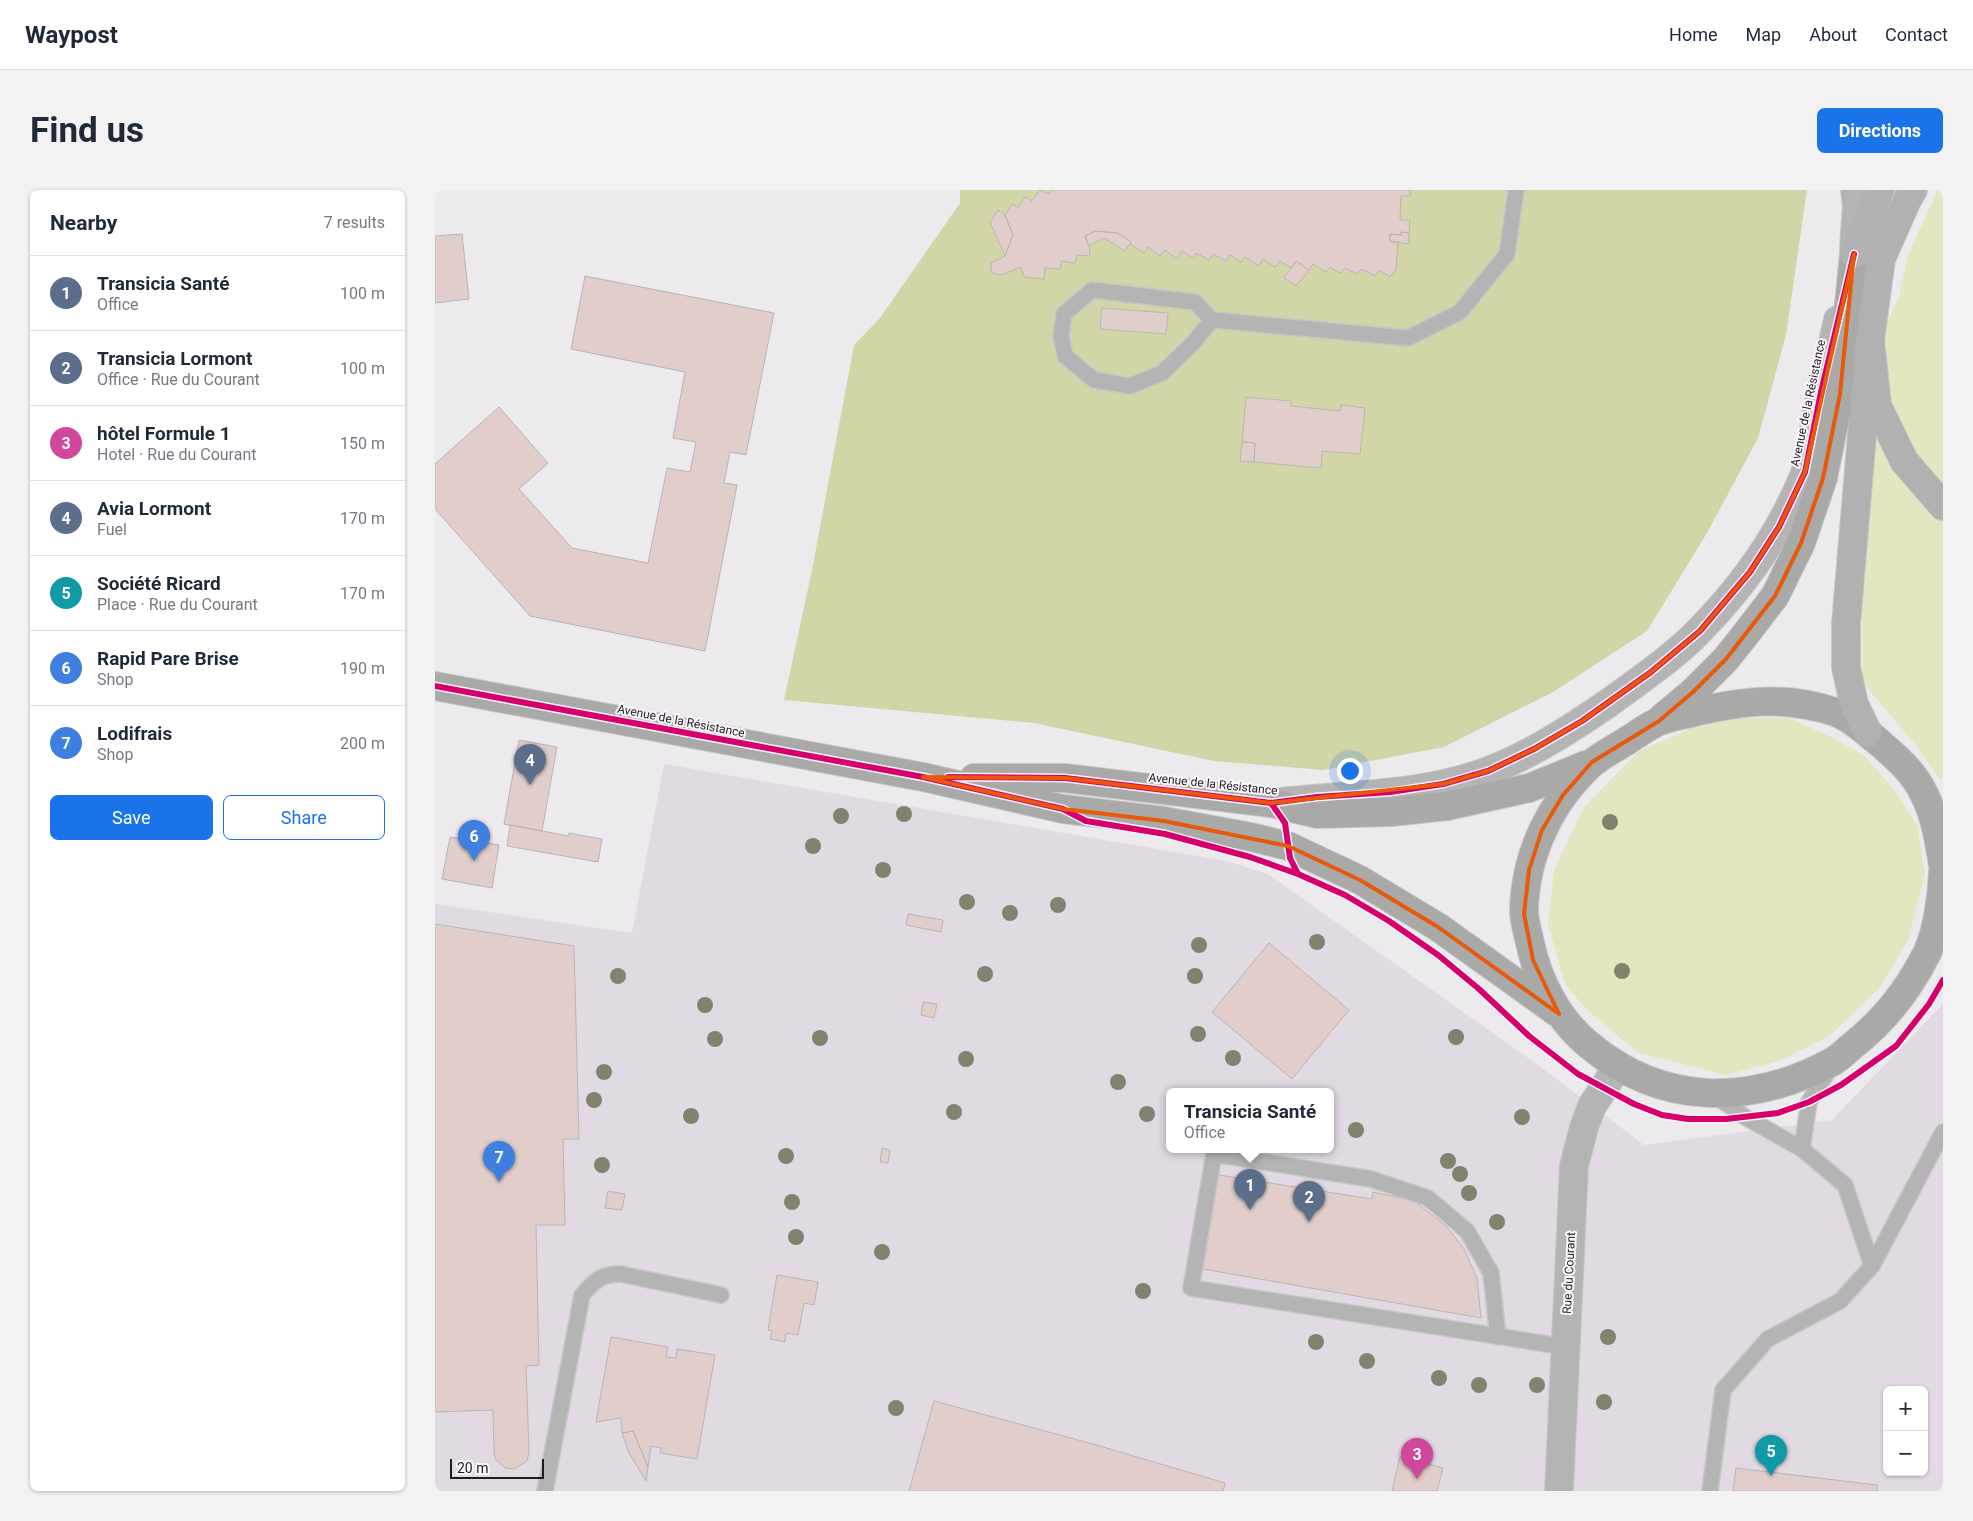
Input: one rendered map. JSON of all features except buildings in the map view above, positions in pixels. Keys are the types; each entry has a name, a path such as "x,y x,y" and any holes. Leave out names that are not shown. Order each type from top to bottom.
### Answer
{"highway":[{"path":"1854,254 1880,190"},
{"path":"1868,733 1854,704 1846,667 1846,624 1870,340 1881,259 1913,190"},
{"path":"1870,340 1877,405 1904,461 1943,506"}],"main road":[{"path":"1854,254 1840,394 1823,478 1801,543 1775,596 1731,653 1693,692 1659,721 1593,762 1563,796 1542,830 1529,870 1524,914 1533,960 1559,1014 1587,1044 1618,1066 1655,1084 1687,1092 1713,1094 1749,1090 1788,1081 1834,1061 1875,1028 1906,989 1936,941 1943,872"},
{"name":"Avenue de la Résistance","path":"435,686 923,777 1063,809 1164,821 1251,836 1288,846 1360,880 1438,927 1559,1014"},
{"path":"1659,721 1729,704 1782,700 1837,713 1868,733 1902,762 1933,796 1943,865"},
{"name":"Avenue de la Résistance","path":"923,777 1065,778 1271,803 1317,814 1391,812 1447,806 1529,788 1593,762"}],"street":[{"name":"Avenue de la Résistance","path":"1271,803 1317,797 1389,792 1443,784 1488,771 1534,749 1582,721 1651,672 1700,631 1750,572 1779,526 1805,472 1821,392 1854,254 1857,204 1855,190"},
{"name":"Rue du Courant","path":"1559,1491 1574,1166 1584,1126 1592,1106 1618,1066"}],"lane":[{"path":"1211,320 1193,343 1162,373 1131,386 1093,380 1065,356 1061,336 1065,314 1092,290 1195,302 1211,320 1408,338 1460,312 1507,254 1516,190"},
{"path":"1802,1149 1809,1102 1834,1061"},
{"path":"1713,1094 1745,1117 1802,1149 1845,1185 1872,1266"},
{"path":"1710,1491 1723,1390 1768,1339 1840,1301 1872,1266 1943,1132"},
{"path":"1498,1337 1491,1273 1467,1231 1428,1198 1371,1179 1214,1154 1191,1288 1566,1348"},
{"path":"545,1491 582,1295 594,1281 610,1274 621,1274 721,1295"}],"highlighted area":[{"path":"1854,254 1840,394 1823,478 1801,543 1775,596 1726,659 1693,692 1659,721 1592,762 1563,795 1542,830 1529,870 1524,914 1533,960 1559,1014 1438,927 1360,880 1288,846 1164,821 1063,809 923,777 1065,778 1271,803 1443,784 1488,771 1534,749 1582,721 1651,672 1700,631 1750,572 1779,527 1805,472"}],"shaded area":[{"path":"664,764 1227,861 1268,874 1534,1062 1644,1145 1832,1120 1943,1004 1943,1491 435,1491 435,904 632,933"}],"green space":[{"path":"960,190 1807,190 1786,335 1758,438 1707,533 1647,631 1553,692 1444,747 1323,770 1214,761 1034,723 784,700 812,570 854,345 880,318 960,203"},
{"path":"1938,190 1943,190 1943,486 1918,455 1893,415 1886,388 1884,337 1887,323 1899,298 1908,255"},
{"path":"1874,433 1890,461 1943,521 1943,780 1938,777 1915,744 1863,683 1862,600"},
{"path":"1740,718 1790,718 1864,755 1895,791 1917,825 1925,873 1908,941 1879,989 1829,1036 1782,1060 1726,1075 1638,1053 1586,1009 1565,984 1548,925 1554,870 1584,807 1639,751 1692,728"}],"cycle path":[{"path":"948,777 1065,778 1271,803 1317,797 1390,792 1443,784 1488,771 1534,749 1582,721 1651,672 1700,631 1750,572 1779,527 1805,472 1821,392 1854,254"},
{"path":"435,686 923,777 1063,809 1086,821 1165,834 1250,857 1298,874 1345,895 1389,921 1438,955 1479,989 1529,1036 1578,1074 1634,1104 1662,1115 1688,1119 1726,1119 1778,1113 1809,1102 1841,1085 1896,1046 1929,1004 1943,980"},
{"path":"1271,803 1285,823 1290,858 1298,874"}],"place":[{"name":"Avia Lormont","path":"530,785"},
{"name":"Rapid Pare Brise","path":"474,861"},
{"name":"Lodifrais","path":"499,1182"},
{"name":"Transicia Santé","path":"1250,1210"},
{"name":"Transicia Lormont","path":"1309,1222"},
{"name":"Société Ricard","path":"1771,1476"},
{"name":"hôtel Formule 1","path":"1417,1479"}]}
